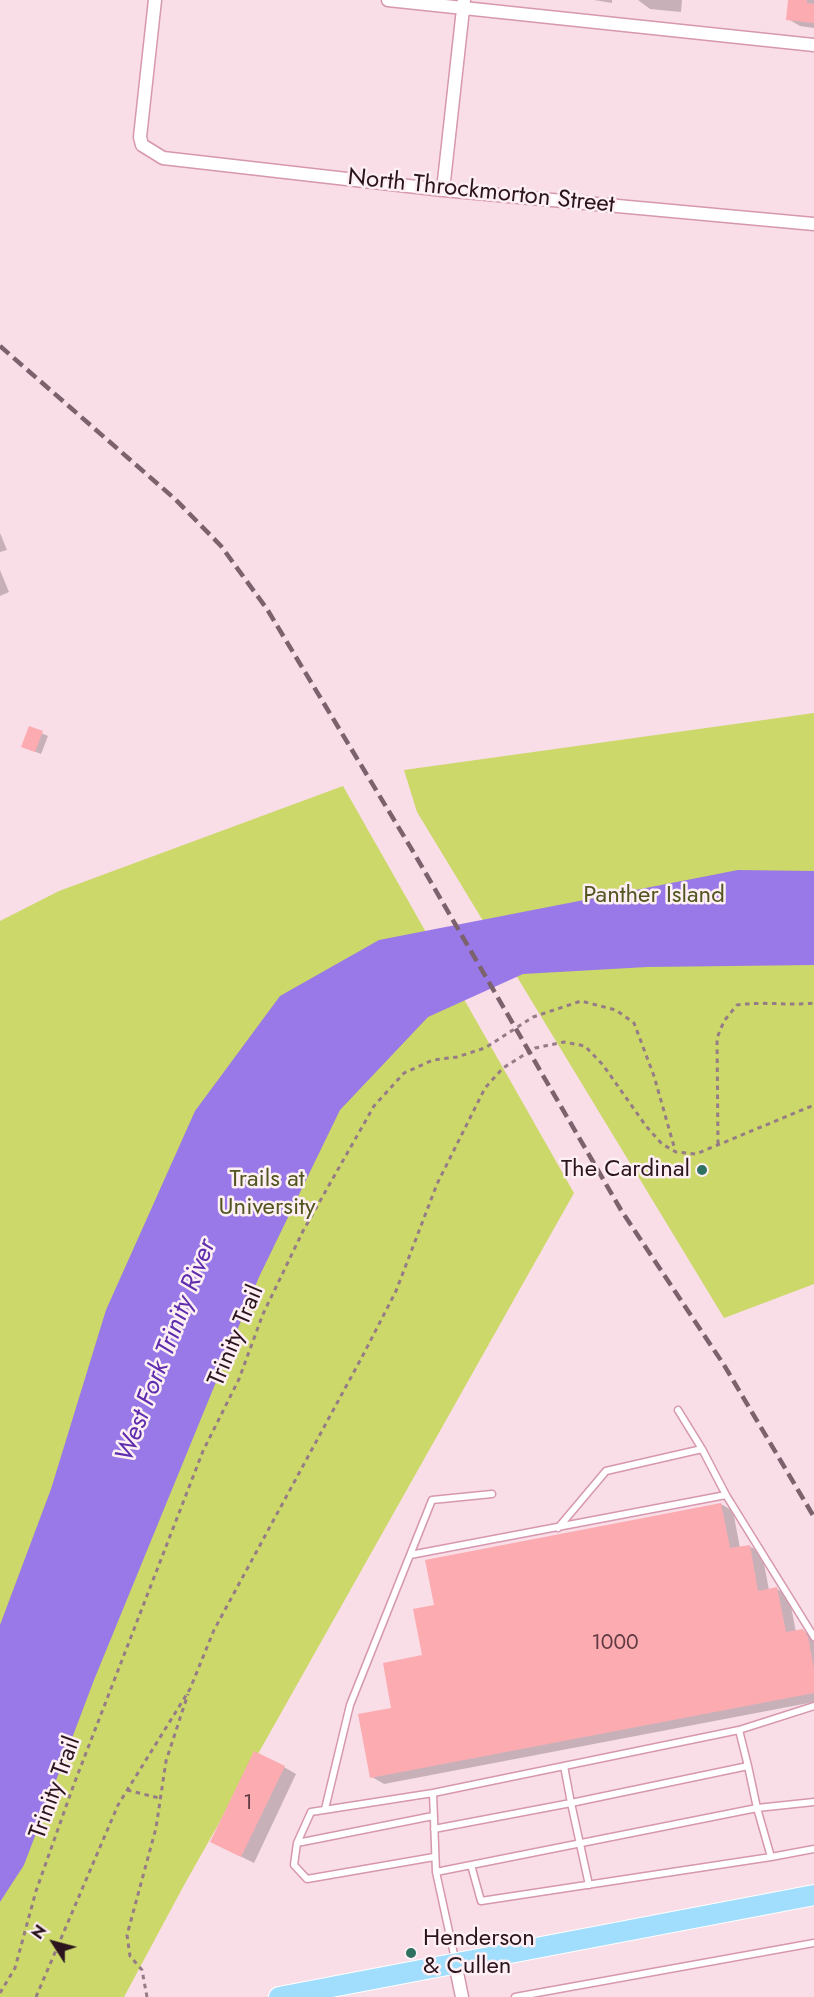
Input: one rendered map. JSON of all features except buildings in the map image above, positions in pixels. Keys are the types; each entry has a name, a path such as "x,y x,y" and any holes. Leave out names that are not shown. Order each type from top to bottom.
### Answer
{"main road":[{"path":"279,1997 814,1894"}],"street":[{"name":"North Throckmorton Street","path":"155,0 140,137 142,145 149,152 163,158 442,190 814,224"},
{"path":"388,0 464,4 814,45"},
{"path":"442,190 464,4"},
{"path":"455,1963 462,1997"}],"lane":[{"path":"678,1410 726,1495 814,1637"},
{"path":"558,1528 606,1471 702,1449"},
{"path":"325,1809 350,1705 432,1500 492,1494"},
{"path":"410,1555 726,1495"},
{"path":"434,1857 307,1880 294,1865 297,1843 311,1812 433,1793 739,1730 814,1706"},
{"path":"739,1730 771,1857"},
{"path":"564,1766 589,1885"},
{"path":"434,1829 748,1766"},
{"path":"433,1793 434,1857 455,1963"},
{"path":"436,1872 757,1808 814,1802"},
{"path":"297,1843 433,1816"},
{"path":"471,1865 481,1901 814,1849"},
{"path":"515,1997 814,1943"}],"path":[{"name":"Trinity Trail","path":"0,1993 15,1968 36,1891 78,1772 203,1451 239,1379 263,1314 303,1231 374,1106 404,1073 433,1060 457,1057 485,1048 533,1017 581,1001 616,1010 634,1023 657,1085 676,1152"},
{"path":"718,1144 717,1038 724,1021 737,1005 756,1002 786,1006 814,1003"},
{"path":"147,1997 142,1971 130,1956 127,1935 156,1828 166,1761 190,1689 214,1630 396,1291 437,1184 485,1088 503,1068 536,1048 564,1042 585,1046 620,1086 646,1126 662,1144 676,1152 696,1154 814,1105"},
{"path":"36,1997 127,1790 190,1689"},
{"path":"127,1790 159,1798"}],"green space":[{"name":"Panther Island","path":"814,713 814,1284 724,1318 417,812 404,770"},
{"name":"Trails at University","path":"343,786 574,1193 183,1887 124,1997 0,1997 0,921 59,891"}],"water":[{"name":"West Fork Trinity River","path":"738,870 814,871 814,965 647,967 523,974 428,1017 340,1110 259,1277 94,1680 24,1865 0,1902 0,1625 51,1489 106,1310 195,1111 280,996 379,940"}],"railway":[{"path":"0,346 175,499 221,546 267,609 414,853 621,1210 724,1365 814,1517"}],"place":[{"name":"The Cardinal","path":"702,1170"},
{"name":"Henderson & Cullen","path":"411,1953"}]}
